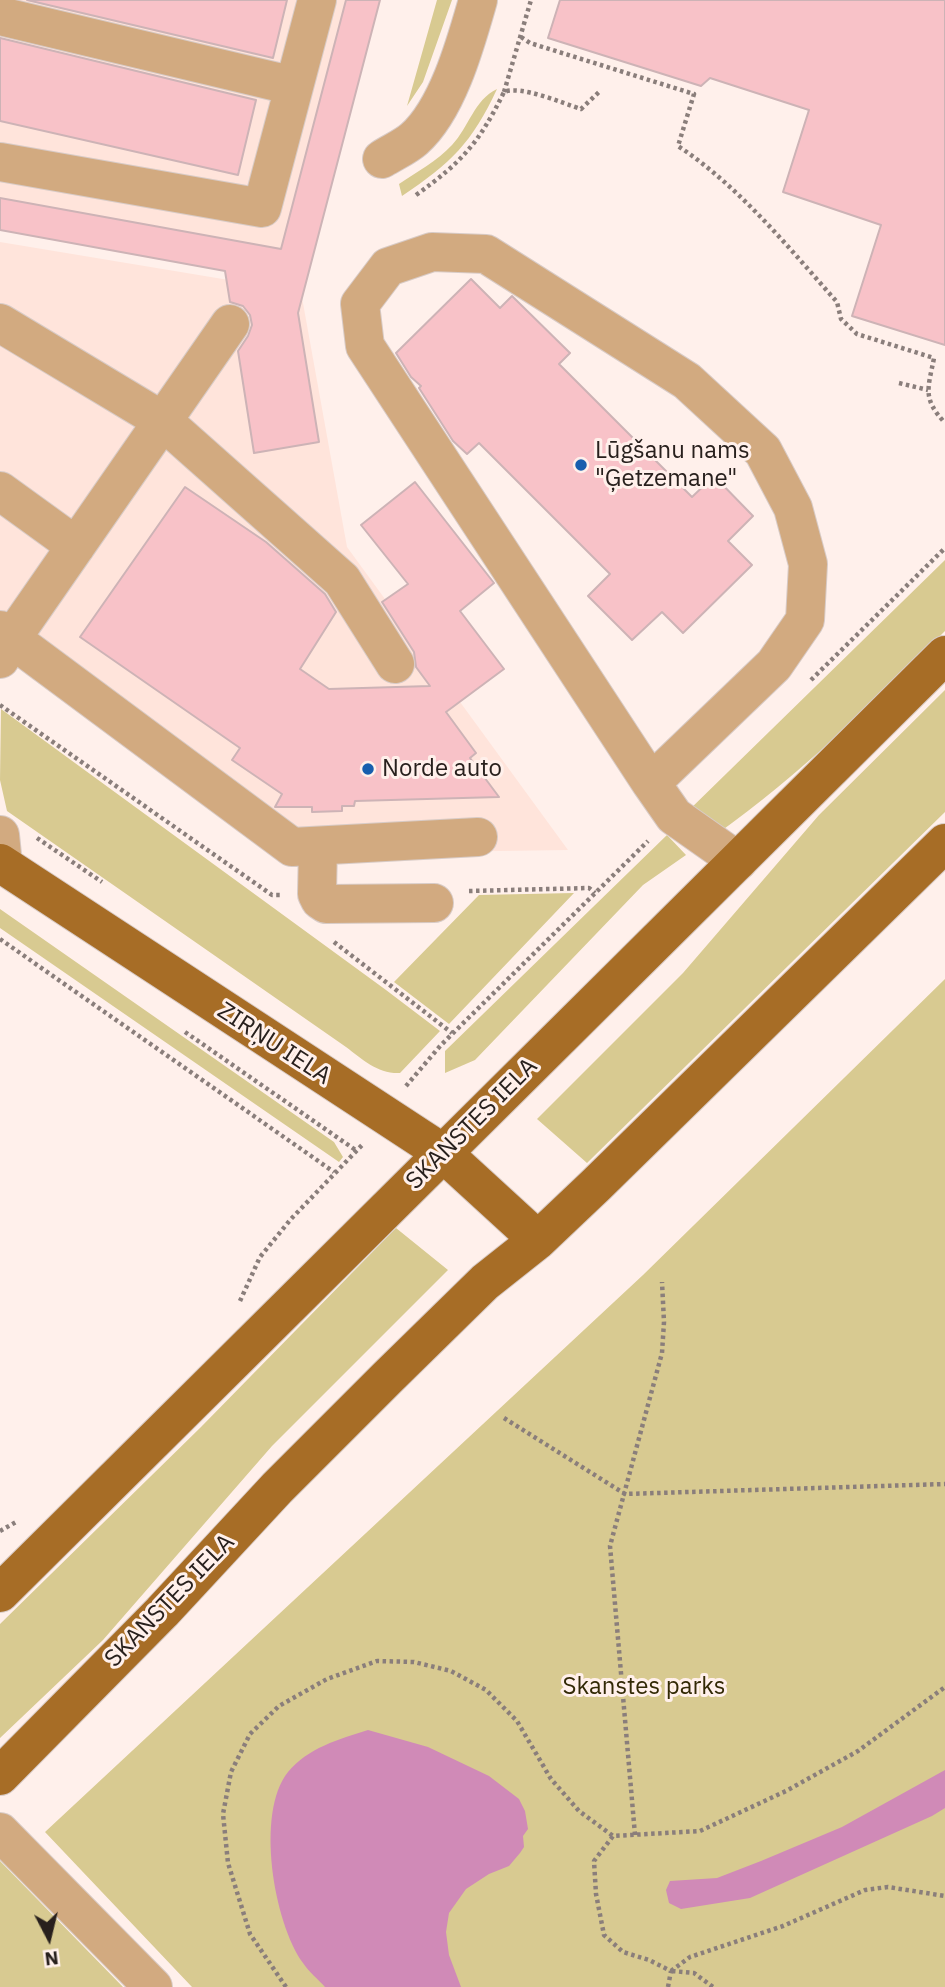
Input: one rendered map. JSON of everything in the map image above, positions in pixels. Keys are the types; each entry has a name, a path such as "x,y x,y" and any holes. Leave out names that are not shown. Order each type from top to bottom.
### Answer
{"main road":[{"name":"SKANSTES IELA","path":"0,1592 945,655"},
{"name":"SKANSTES IELA","path":"0,1776 162,1612 277,1488 388,1377 485,1282 538,1240 945,844"},
{"name":"ZIRŅU IELA","path":"1,854 443,1153 538,1240"}],"street":[{"path":"0,162 262,208 317,0"},
{"path":"382,159 407,145 424,128 446,90 464,47 478,0"},
{"path":"0,16 293,86"},
{"path":"651,783 774,665 805,620 808,564 793,508 763,451 687,381 486,254 432,252 388,267 360,304 365,346 651,783 674,816 738,861"},
{"path":"0,323 163,421 342,580 395,664"},
{"path":"230,324 76,546 4,642 292,847 478,837"},
{"path":"0,491 76,546"},
{"path":"318,846 317,894 326,904 434,903"},
{"path":"0,1832 153,1987"}],"path":[{"path":"416,195 448,173 472,149 504,92 531,0"},
{"path":"521,37 530,43 694,94 678,146 701,162 755,212 837,302 841,319 857,334 934,358 928,390 930,407 945,422"},
{"path":"504,92 512,89 523,91 582,108 599,92"},
{"path":"899,383 928,390"},
{"path":"809,682 945,548"},
{"path":"239,1303 260,1258 291,1219 357,1151 410,1081 452,1034 674,816"},
{"path":"272,895 282,903"},
{"path":"325,936 452,1034"},
{"path":"0,939 334,1172"},
{"path":"635,1835 610,1546 662,1353 662,1282"},
{"path":"504,1418 625,1494 945,1484"},
{"path":"0,1531 19,1520"},
{"path":"286,1987 250,1934 228,1863 223,1814 231,1772 250,1734 279,1706 327,1679 377,1661 414,1662 451,1671 486,1690 517,1721 551,1779 579,1811 613,1836 700,1831 786,1791 858,1751 945,1687"},
{"path":"613,1836 594,1861 596,1894 604,1935 622,1952 671,1971 694,1973 713,1987"},
{"path":"668,1987 671,1971 690,1957 783,1926 865,1890 888,1887 945,1896"}],"shaded area":[{"path":"0,0 380,0 305,285 0,230"},
{"path":"0,242 301,292 347,547 568,850 295,854 0,644"},
{"path":"368,1730 428,1747 489,1776 519,1799 525,1811 528,1829 523,1836 524,1847 520,1853 509,1866 489,1874 466,1889 449,1913 446,1932 449,1955 461,1987 325,1987 303,1963 284,1922 272,1868 272,1814 278,1790 288,1772 314,1751"},
{"path":"945,1770 945,1808 932,1816 750,1898 681,1909 669,1903 666,1890 670,1881 717,1878 761,1861 842,1827"}],"green space":[{"path":"437,0 452,0 423,82 407,106"},
{"path":"497,89 469,138 447,162 402,196 399,184 446,151 458,138 477,107"},
{"path":"945,560 945,631 891,685 778,788 717,834 685,814"},
{"path":"945,690 945,812 587,1163 537,1119 683,973 819,815"},
{"path":"1,709 440,1031 400,1073 378,1069 7,811 0,780"},
{"path":"667,835 686,855 643,885 475,1060 445,1073 445,1051"},
{"path":"574,893 449,1024 394,982 479,895"},
{"path":"0,909 334,1142 343,1157 339,1162 0,928"},
{"name":"Skanstes parks","path":"945,979 945,1987 192,1987 45,1832 643,1275"},
{"path":"396,1228 448,1270 272,1446 103,1640 0,1738 0,1624 201,1427"},
{"path":"0,1861 123,1987 0,1987"}],"building":[{"path":"27,0 287,0 273,58"},
{"path":"346,0 380,0 298,313 319,442 254,453 238,351 252,325 250,315 243,306 230,302 225,271 0,230 0,198 281,249"},
{"path":"560,0 945,0 945,345 852,316 881,225 783,192 809,110 710,78 701,86 548,38"},
{"path":"0,38 256,100 238,175 0,121"},
{"name":"Lūgšanu nams \"Ģetzemane\"","path":"471,279 500,308 512,296 570,353 559,364 692,497 714,476 753,516 728,541 752,565 683,633 662,612 632,640 588,596 610,574 479,443 467,454 453,441 419,388 421,386 411,377 396,353"},
{"path":"415,482 494,583 460,611 504,669 446,712 476,753 470,758 499,797 355,801 354,806 342,806 342,811 312,812 312,807 275,807 282,794 232,760 240,748 80,637 185,487 266,542 325,594 336,612 300,669 329,689 430,686 416,667 414,652 382,602 408,584 361,525"}],"place":[{"name":"Lūgšanu nams \"Ģetzemane\"","path":"581,465"},
{"name":"Norde auto","path":"368,769"}]}
